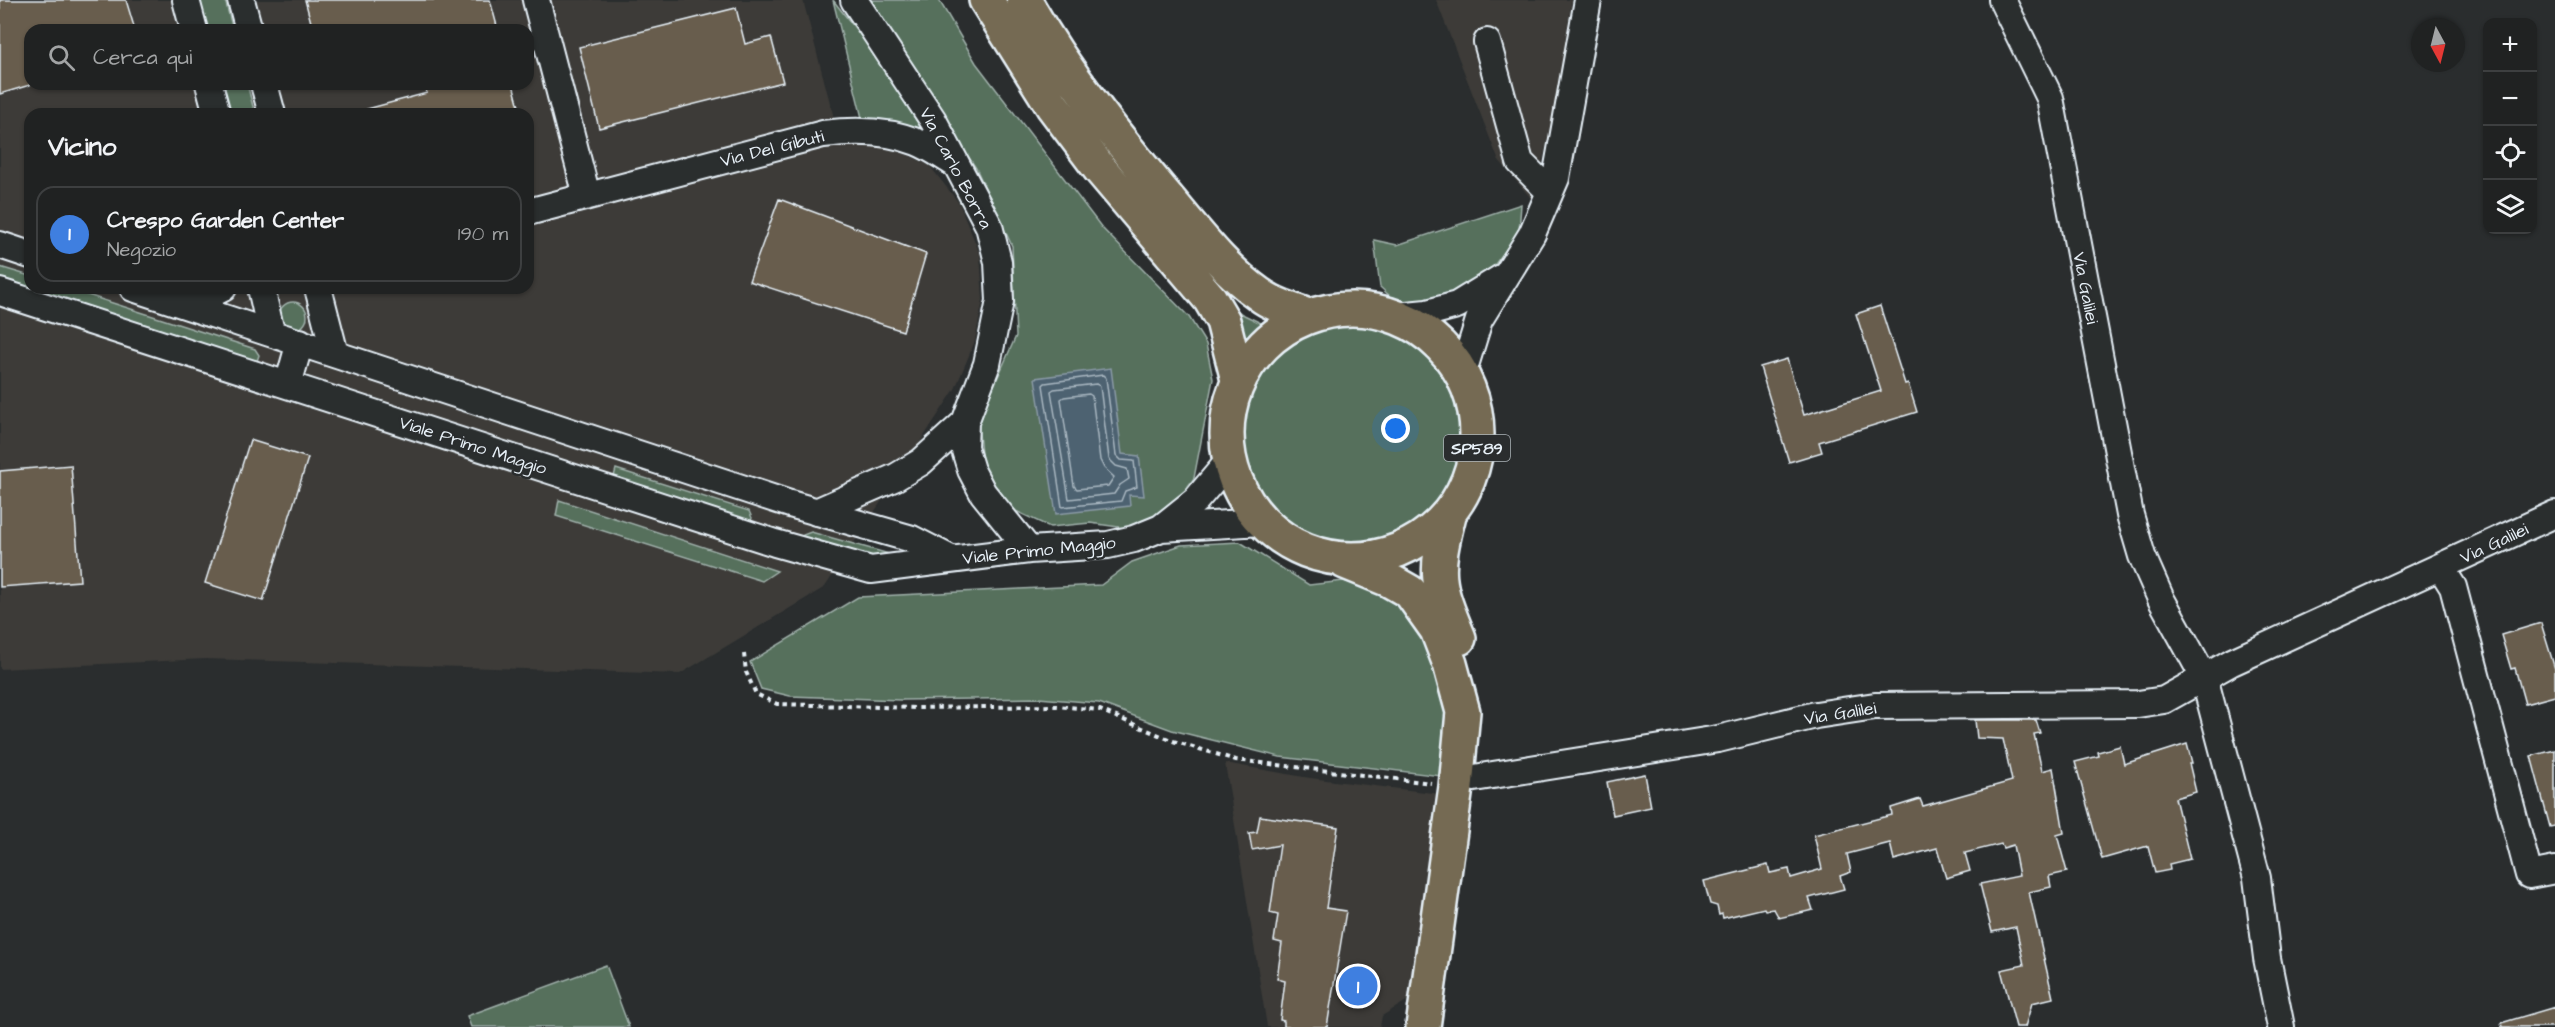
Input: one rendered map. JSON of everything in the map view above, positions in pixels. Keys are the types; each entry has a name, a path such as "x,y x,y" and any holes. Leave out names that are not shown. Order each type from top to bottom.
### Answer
{"main road":[{"name":"SP589","path":"986,0 1052,105 1086,151 1209,299 1223,321 1238,380"},
{"path":"1024,0 1077,84 1128,152 1203,240 1239,278 1261,296 1309,316"},
{"name":"SP589","path":"1423,1027 1465,782 1479,715 1476,686 1444,603 1438,577 1439,554 1449,515 1469,482 1478,446 1476,408 1463,372 1445,349 1423,329 1396,316 1368,309 1338,309 1309,316 1280,331 1256,353 1238,380 1227,420 1229,461 1241,494 1262,522 1283,539 1299,548 1389,580 1410,592 1437,630 1450,664 1463,712 1465,782 1441,1027"},
{"name":"SP589","path":"1334,559 1362,559 1395,553 1424,537 1449,515"}],"street":[{"path":"186,0 192,24"},
{"path":"241,0 247,24"},
{"path":"536,0 587,196"},
{"name":"Via Carlo Borra","path":"854,0 933,120 989,226 998,262 1000,301 987,364 965,422 964,447 970,470 983,493 1029,550"},
{"path":"1463,372 1479,320 1504,276 1532,234 1556,178 1588,0"},
{"name":"Via Galilei","path":"2002,0 2050,98 2133,525 2142,556 2161,599 2204,676 2257,878 2267,958 2281,1027"},
{"path":"1487,42 1520,162 1550,192"},
{"path":"211,90 215,108"},
{"path":"266,90 270,108"},
{"name":"Via Del Gibuti","path":"534,210 823,134 850,130 879,133 917,142 954,163"},
{"path":"0,245 24,253"},
{"path":"1396,316 1427,313 1457,305 1504,276"},
{"name":"Viale Primo Maggio","path":"0,292 776,543 871,570 1029,550 1108,544 1134,539 1161,528"},
{"name":"Viale Primo Maggio","path":"152,294 790,504 912,539 951,559"},
{"path":"189,306 212,294"},
{"path":"262,294 271,332"},
{"path":"320,294 335,354"},
{"path":"288,385 300,342"},
{"name":"Via Carlo Borra","path":"816,512 896,477 921,462 965,422"},
{"path":"1161,528 1196,500 1229,461"},
{"path":"776,543 790,504"},
{"name":"Via Galilei","path":"1465,782 1718,739 1816,715 1875,706 2138,704 2164,700 2204,676 2555,514"},
{"path":"1161,528 1262,522"},
{"path":"2441,568 2453,587 2529,875 2555,870"}],"path":[{"path":"744,654 746,672 756,694 777,704 916,708 1057,706 1100,710 1173,741 1236,760 1465,782"}],"shaded area":[{"path":"0,0 803,0 840,141 881,142 929,165 959,203 980,254 983,300 975,341 955,389 825,587 680,674 205,659 0,669"},
{"path":"1436,0 1572,0 1554,113 1533,201 1498,159"},
{"path":"1225,763 1310,778 1441,794 1413,997 1382,1016 1380,1027 1267,1027"}],"green space":[{"path":"195,0 225,0 231,24 201,24"},
{"path":"833,0 873,51 921,128 912,134 862,118"},
{"path":"865,0 939,0 976,63 1102,228 1189,317 1206,344 1213,379 1194,478 1173,507 1133,529 1090,523 1050,527 1005,506 982,465 978,422 1016,336 1012,246 976,168"},
{"path":"219,90 249,90 253,108 223,108"},
{"path":"1521,204 1519,232 1481,283 1441,304 1401,306 1380,287 1374,240 1397,245"},
{"path":"0,267 24,274 24,293 0,286"},
{"path":"26,294 85,294 255,349 259,355 256,364"},
{"path":"1222,298 1242,314 1263,324 1239,345"},
{"path":"293,302 303,306 307,316 303,326 293,330 283,326 279,316 283,306"},
{"path":"1350,325 1371,327 1392,333 1427,357 1451,392 1457,413 1459,434 1457,455 1451,476 1427,511 1392,535 1371,541 1350,543 1329,541 1308,535 1273,511 1249,476 1243,455 1241,434 1243,413 1249,392 1273,357 1308,333 1329,327"},
{"path":"616,469 749,511 752,518 749,525 612,484"},
{"path":"559,500 777,571 762,581 556,516"},
{"path":"811,532 914,561 875,562 802,540 803,535"},
{"path":"1240,542 1309,585 1344,581 1392,597 1436,661 1455,731 1450,777 1280,757 1172,730 1099,703 1038,698 901,700 790,696 761,689 750,662 858,597 1101,585 1132,562 1181,545"},
{"path":"606,965 629,1027 471,1027 467,1016"}],"water":[{"path":"1111,368 1122,454 1139,456 1144,496 1129,495 1130,506 1056,514 1035,378"}],"building":[{"path":"0,0 126,0 133,24 24,24 24,87 0,94"},
{"path":"305,0 490,0 496,24 311,24"},
{"path":"736,8 745,44 771,37 783,82 599,128 579,47"},
{"path":"426,90 515,90 519,108 371,108 427,93"},
{"path":"779,199 926,254 903,331 749,281"},
{"path":"1880,306 1905,384 1908,383 1917,412 1819,442 1822,452 1789,462 1760,367 1787,359 1804,415 1881,391 1856,314"},
{"path":"250,440 308,458 263,601 205,583"},
{"path":"71,465 80,581 0,587 0,471"},
{"path":"2541,623 2555,669 2555,696 2525,704 2515,668 2511,669 2501,635"},
{"path":"1975,720 2036,720 2040,733 2034,734 2042,771 2053,768 2064,833 2057,835 2067,872 2049,876 2051,887 2029,892 2053,998 2032,1003 2025,1027 2016,1027 2001,970 2024,965 2016,927 1992,932 1980,884 2019,876 2013,845 2003,848 2001,844 1965,853 1970,871 1946,878 1937,848 1894,860 1890,843 1847,854 1851,872 1840,876 1844,889 1809,898 1813,910 1779,918 1774,909 1765,910 1764,908 1723,918 1722,914 1719,915 1717,906 1710,904 1704,881 1768,865 1770,873 1789,869 1791,878 1822,869 1814,835 1892,815 1891,808 1920,799 1923,806 2012,781 2003,739 1977,738"},
{"path":"2187,744 2196,792 2175,798 2190,859 2169,864 2170,870 2155,873 2148,846 2102,859 2075,762 2099,756 2098,752 2120,746 2124,764"},
{"path":"2555,750 2555,826 2550,827 2531,756"},
{"path":"1645,774 1651,807 1613,815 1607,782"},
{"path":"1260,816 1338,827 1326,908 1346,911 1327,1027 1284,1027 1284,1021 1280,1020 1285,981 1277,979 1282,943 1274,941 1278,915 1270,913 1280,845 1252,850 1249,833 1257,832"},
{"path":"2555,1007 2555,1027 2502,1027 2501,1023"}],"place":[{"name":"Crespo Garden Center","path":"1358,986"}]}
